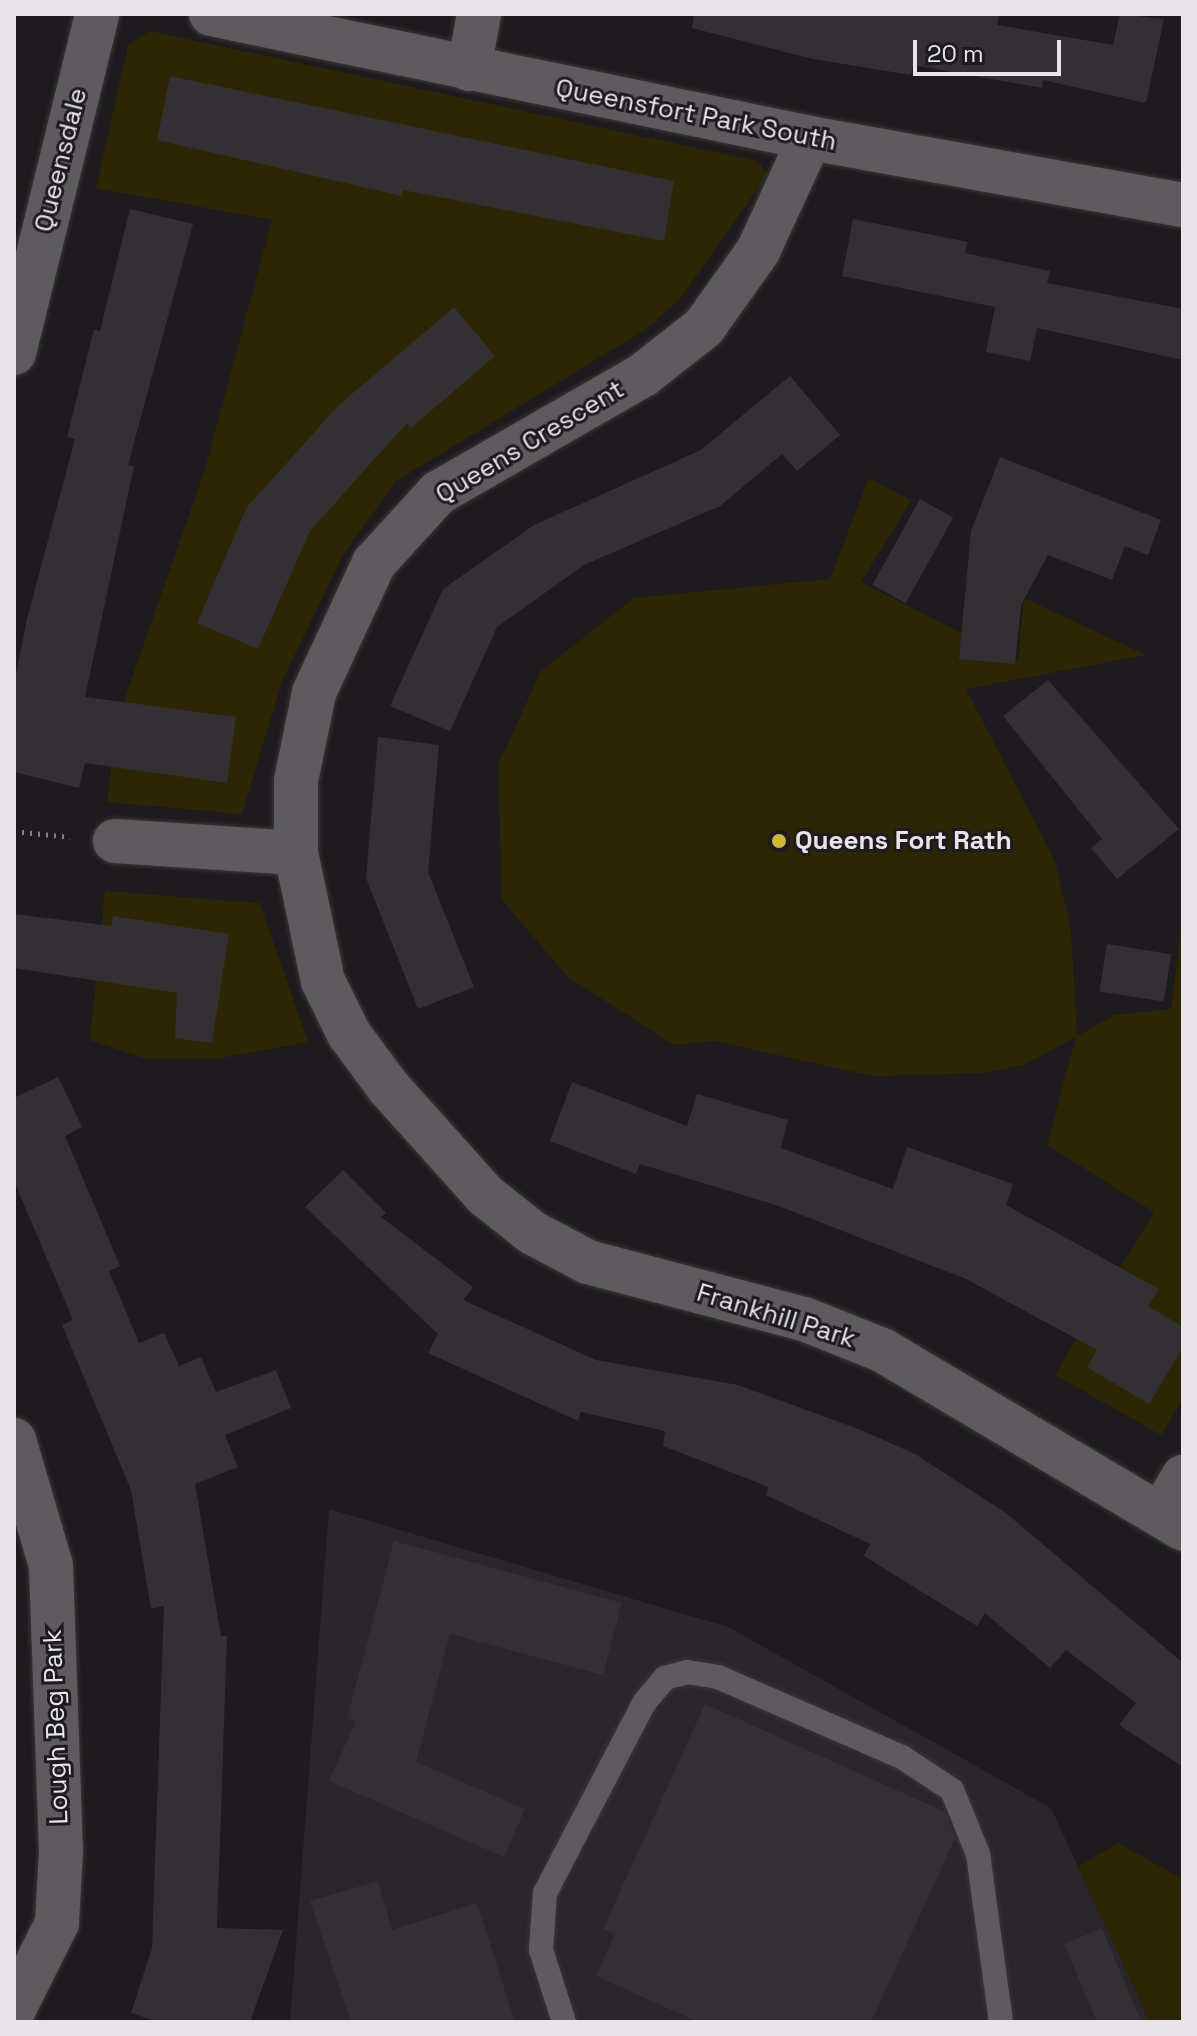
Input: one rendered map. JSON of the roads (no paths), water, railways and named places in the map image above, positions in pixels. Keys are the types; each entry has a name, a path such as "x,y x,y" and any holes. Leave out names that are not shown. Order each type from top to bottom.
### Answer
{"street":[{"name":"Queensdale","path":"14,353 97,14"},
{"name":"Queensfort Park South","path":"211,14 810,138 1183,205"},
{"path":"469,69 479,14"},
{"name":"Queens Crescent","path":"389,1088 323,981 296,853 296,781 314,693 345,617 398,528 471,471 643,375 704,327 758,251 810,138"},
{"path":"115,841 296,853"},
{"name":"Frankhill Park","path":"389,1088 485,1195 533,1233 588,1262 804,1319 882,1350 1176,1506"},
{"name":"Lough Beg Park","path":"14,1440 51,1566 61,1851 57,1923 14,2009"}],"lane":[{"path":"564,2022 541,1950 545,1893 644,1703 665,1678 687,1672 718,1677 902,1757 952,1790 978,1854 1001,2022"}],"place":[{"name":"Queens Fort Rath","path":"779,841"}]}
